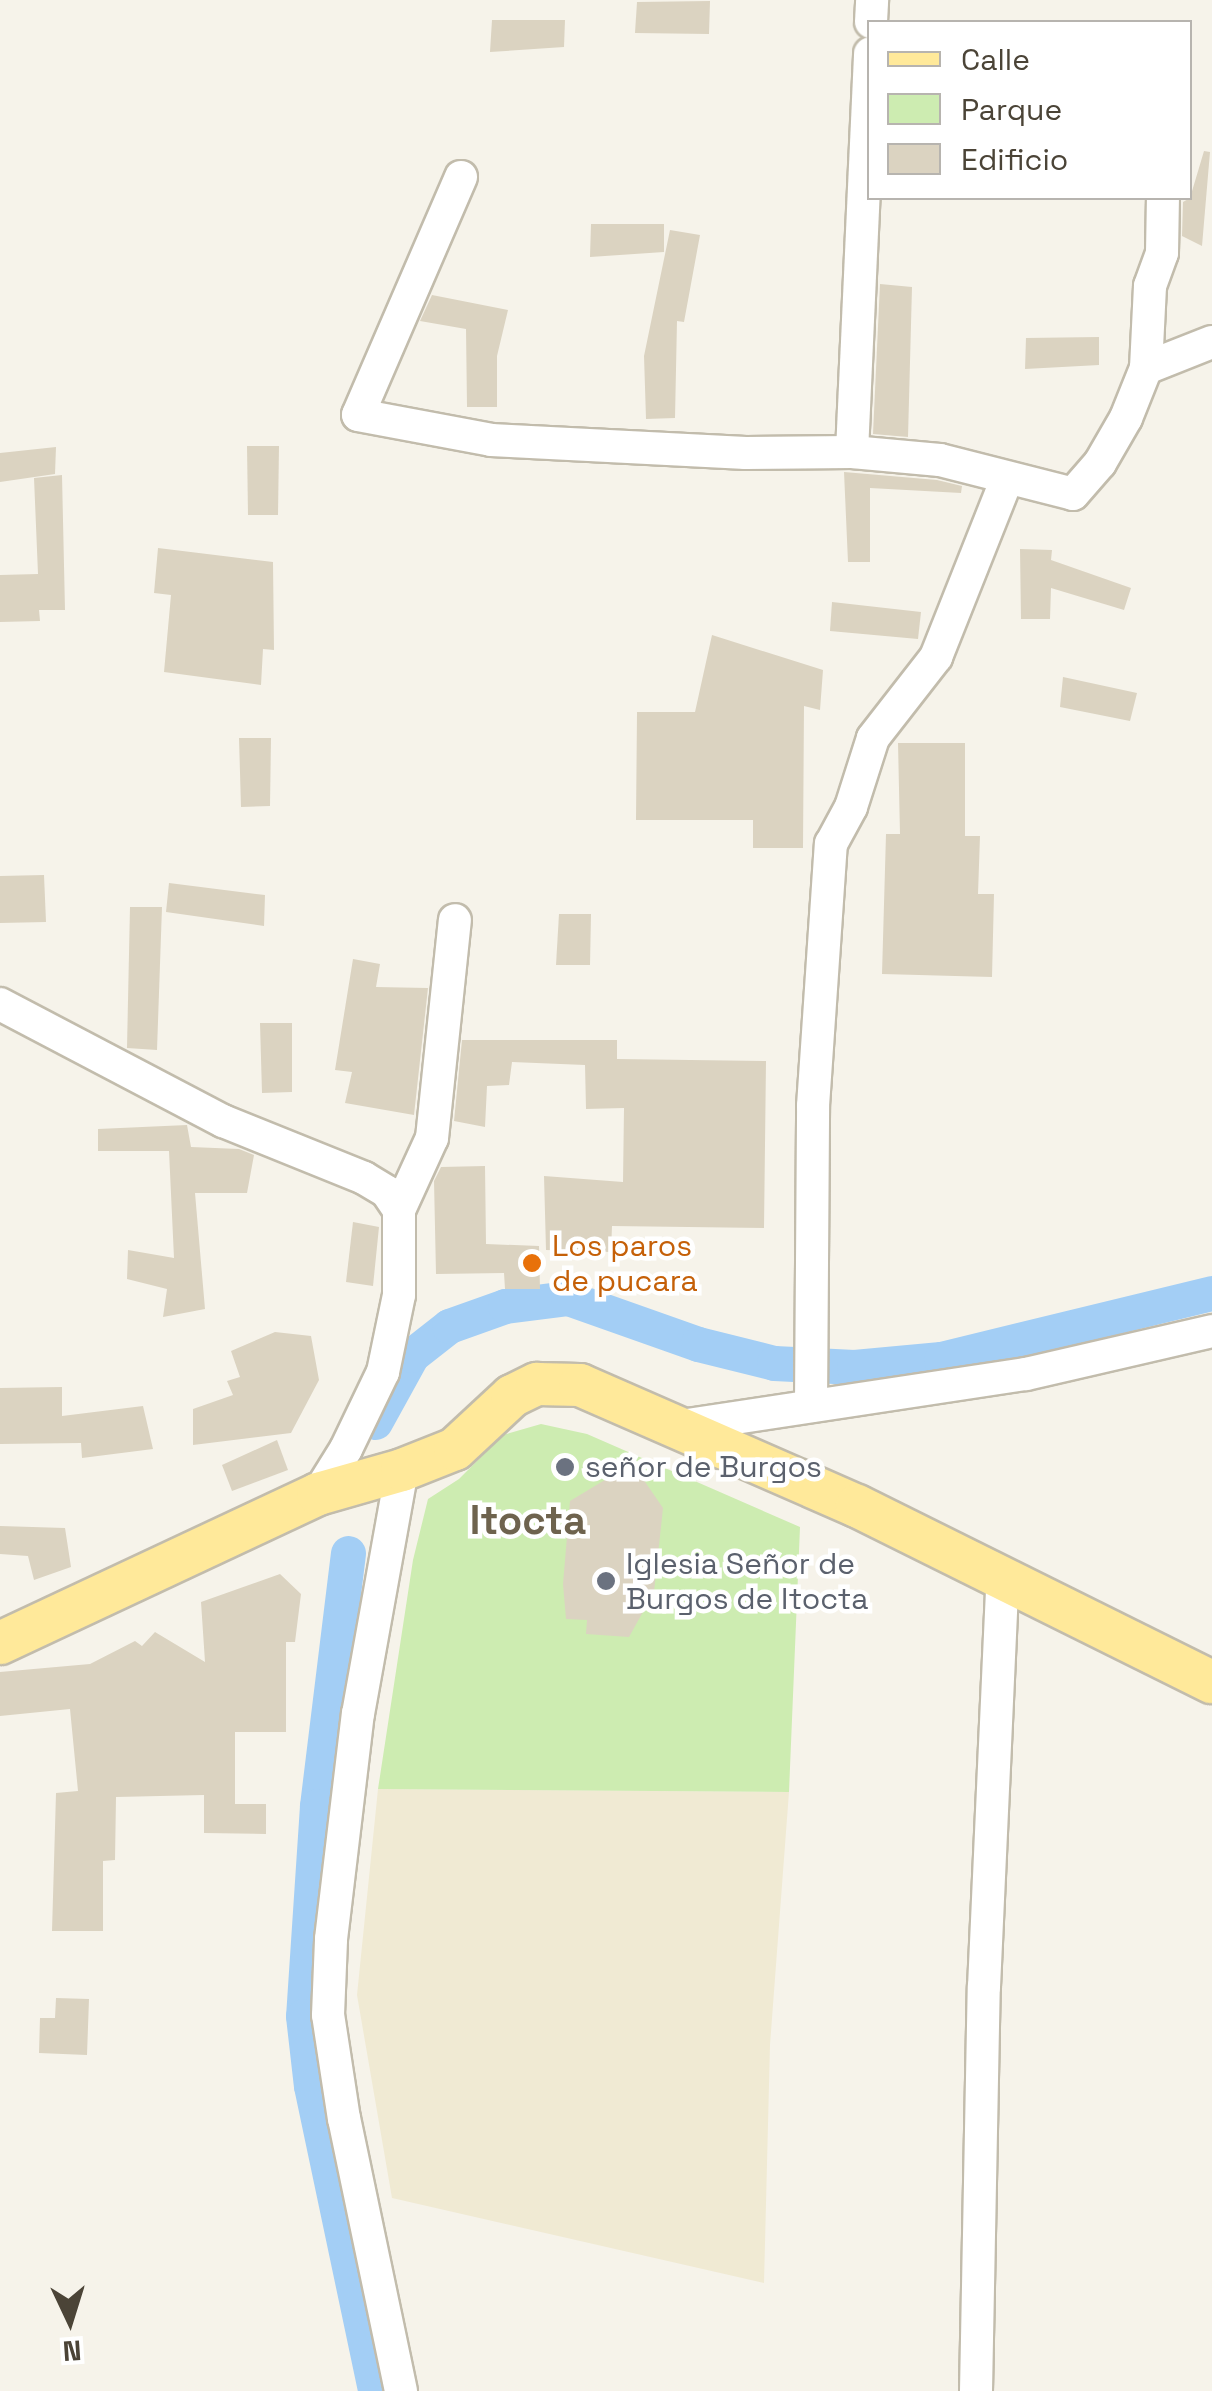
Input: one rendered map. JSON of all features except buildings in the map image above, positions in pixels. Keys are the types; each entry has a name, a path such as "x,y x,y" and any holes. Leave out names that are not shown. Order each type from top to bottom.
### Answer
{"main road":[{"path":"0,1643 318,1494 402,1470 456,1449 512,1396 537,1384 580,1384 1003,1575 1212,1682"}],"street":[{"path":"852,452 867,120"},
{"path":"461,177 358,415 492,440 746,452 852,452 940,460 1072,494 1100,463 1126,418 1146,368 1150,286 1162,253 1163,200"},
{"path":"1146,368 1212,342"},
{"path":"811,1396 812,1106 830,844 851,808 873,738 936,657 1007,479"},
{"path":"318,1494 346,1450 383,1372 399,1295 399,1210 432,1138 455,920"},
{"path":"0,1004 223,1120 364,1178 387,1192 399,1210"},
{"path":"675,1428 811,1396 1026,1374 1212,1331"},
{"path":"401,2391 344,2119 328,2015 331,1940 358,1714 402,1470"},
{"path":"976,2391 984,1987 1003,1575"}],"shaded area":[{"path":"378,1789 789,1792 770,2045 764,2283 392,2198 357,1995"}],"green space":[{"path":"541,1424 587,1434 800,1527 789,1792 378,1789 413,1560 428,1499 459,1479 503,1435"}],"waterway":[{"path":"375,1422 412,1355 449,1326 505,1306 568,1298 698,1344 774,1363 854,1367 941,1359 1212,1293"},
{"path":"348,1553 317,1806 303,2016 311,2086 375,2391"}],"place":[{"name":"Los paros de pucara","path":"532,1263"},
{"name":"señor de Burgos","path":"565,1467"},
{"name":"Iglesia Señor de Burgos de Itocta","path":"606,1581"}],"district":[{"name":"Itocta","path":"528,1521"}]}
